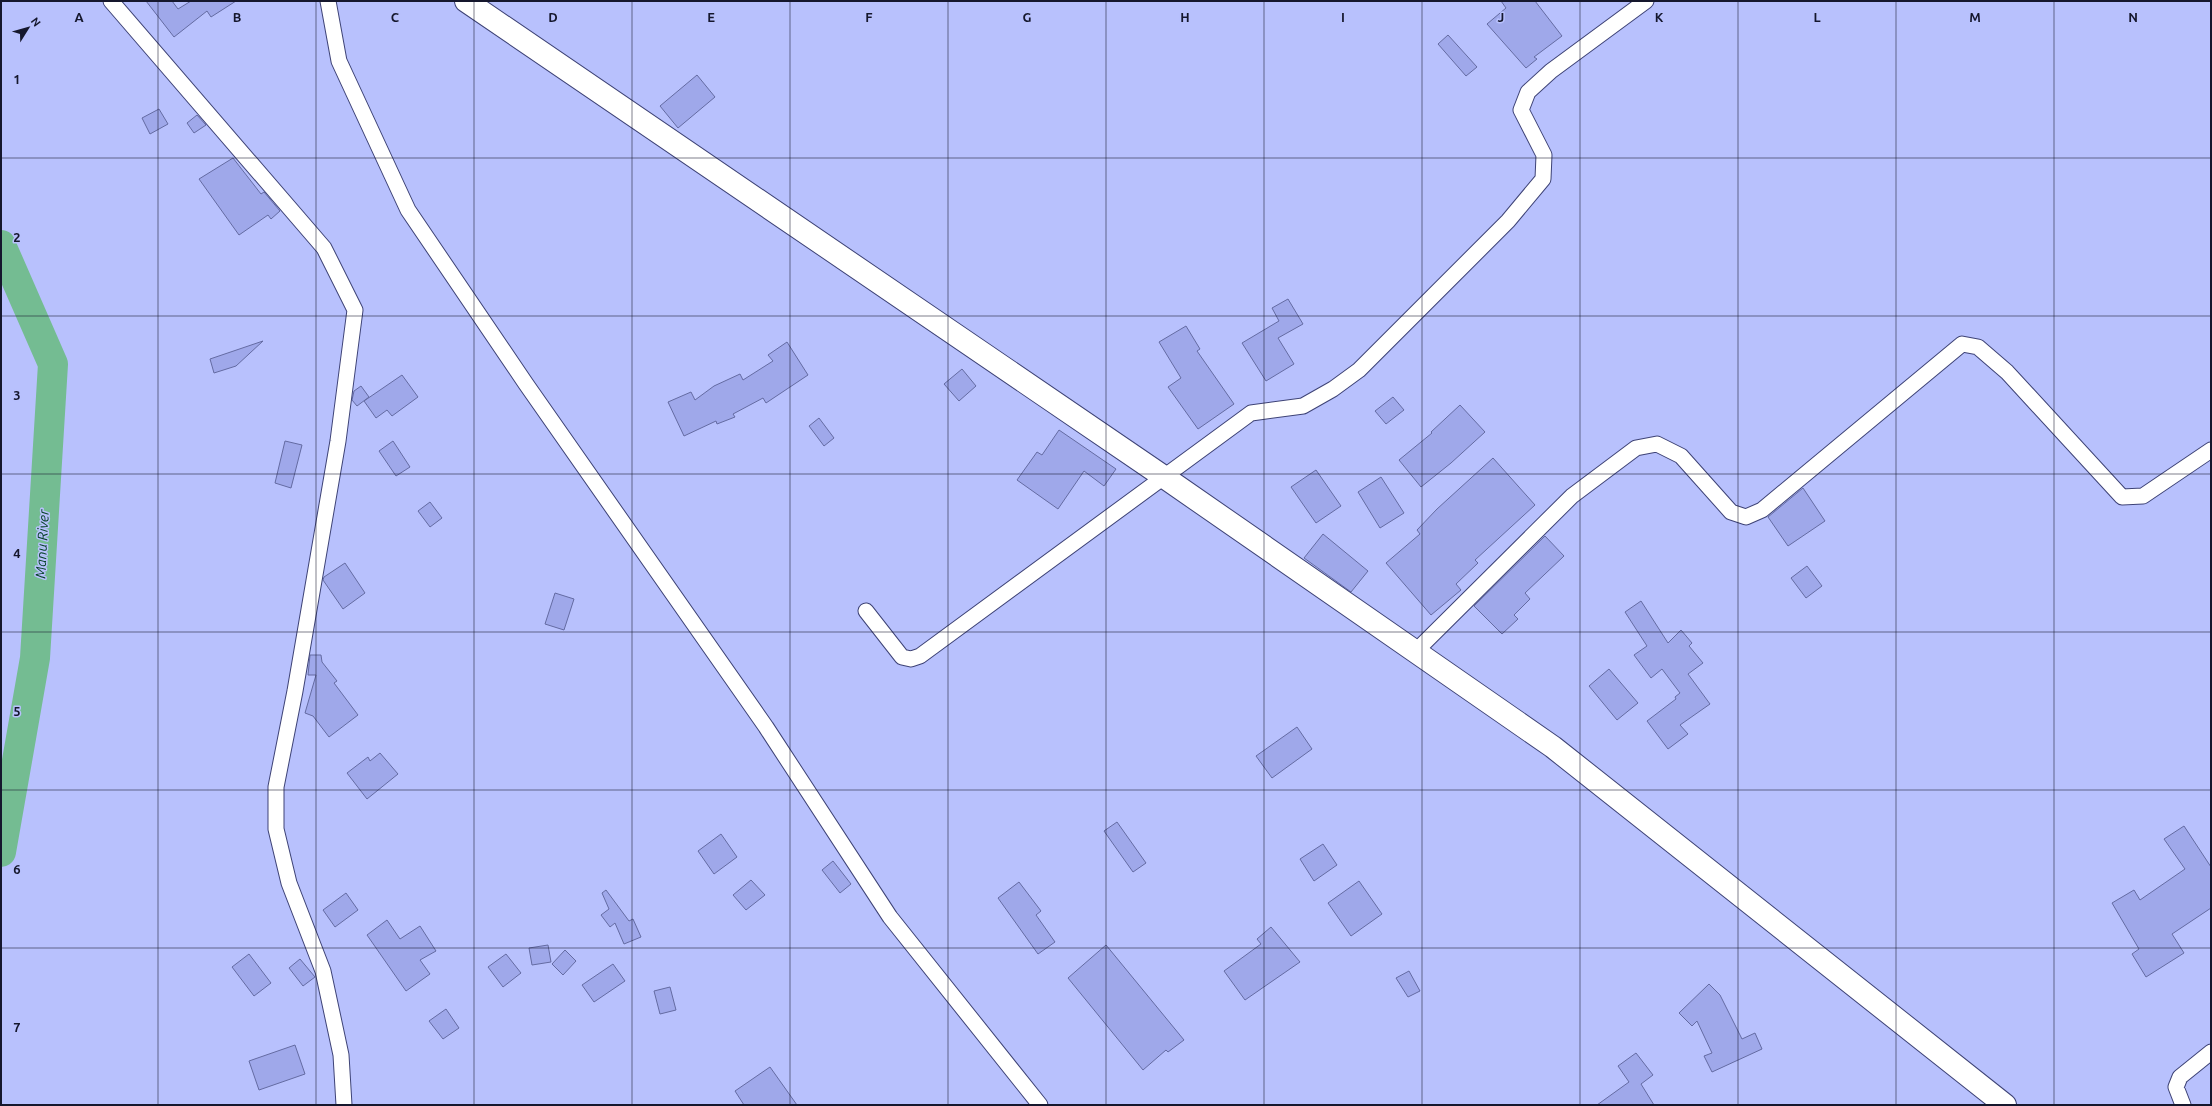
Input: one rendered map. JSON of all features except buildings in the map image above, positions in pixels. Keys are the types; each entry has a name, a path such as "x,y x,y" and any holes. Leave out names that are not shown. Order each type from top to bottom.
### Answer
{"highway":[{"path":"466,1 1164,477 1553,747 2005,1105"}],"street":[{"path":"111,1 324,248 355,310 335,456 295,691 276,787 276,829 289,883 323,971 341,1055 344,1105"},
{"path":"328,1 339,61 408,210 526,384 766,727 890,917 1040,1105"},
{"path":"866,611 902,658 911,659 920,656 1251,413 1303,406 1333,390 1359,370 1508,222 1543,179 1544,155 1521,110 1528,92 1551,71 1646,1"},
{"path":"1415,652 1572,496 1636,448 1657,444 1681,456 1731,512 1746,517 1762,510 1962,344 1978,347 2007,372 2122,497 2143,496 2211,450"},
{"path":"2183,1105 2176,1087 2180,1076 2211,1052"}],"waterway":[{"name":"Manu River","path":"1,245 53,364 35,658 1,852"}]}
